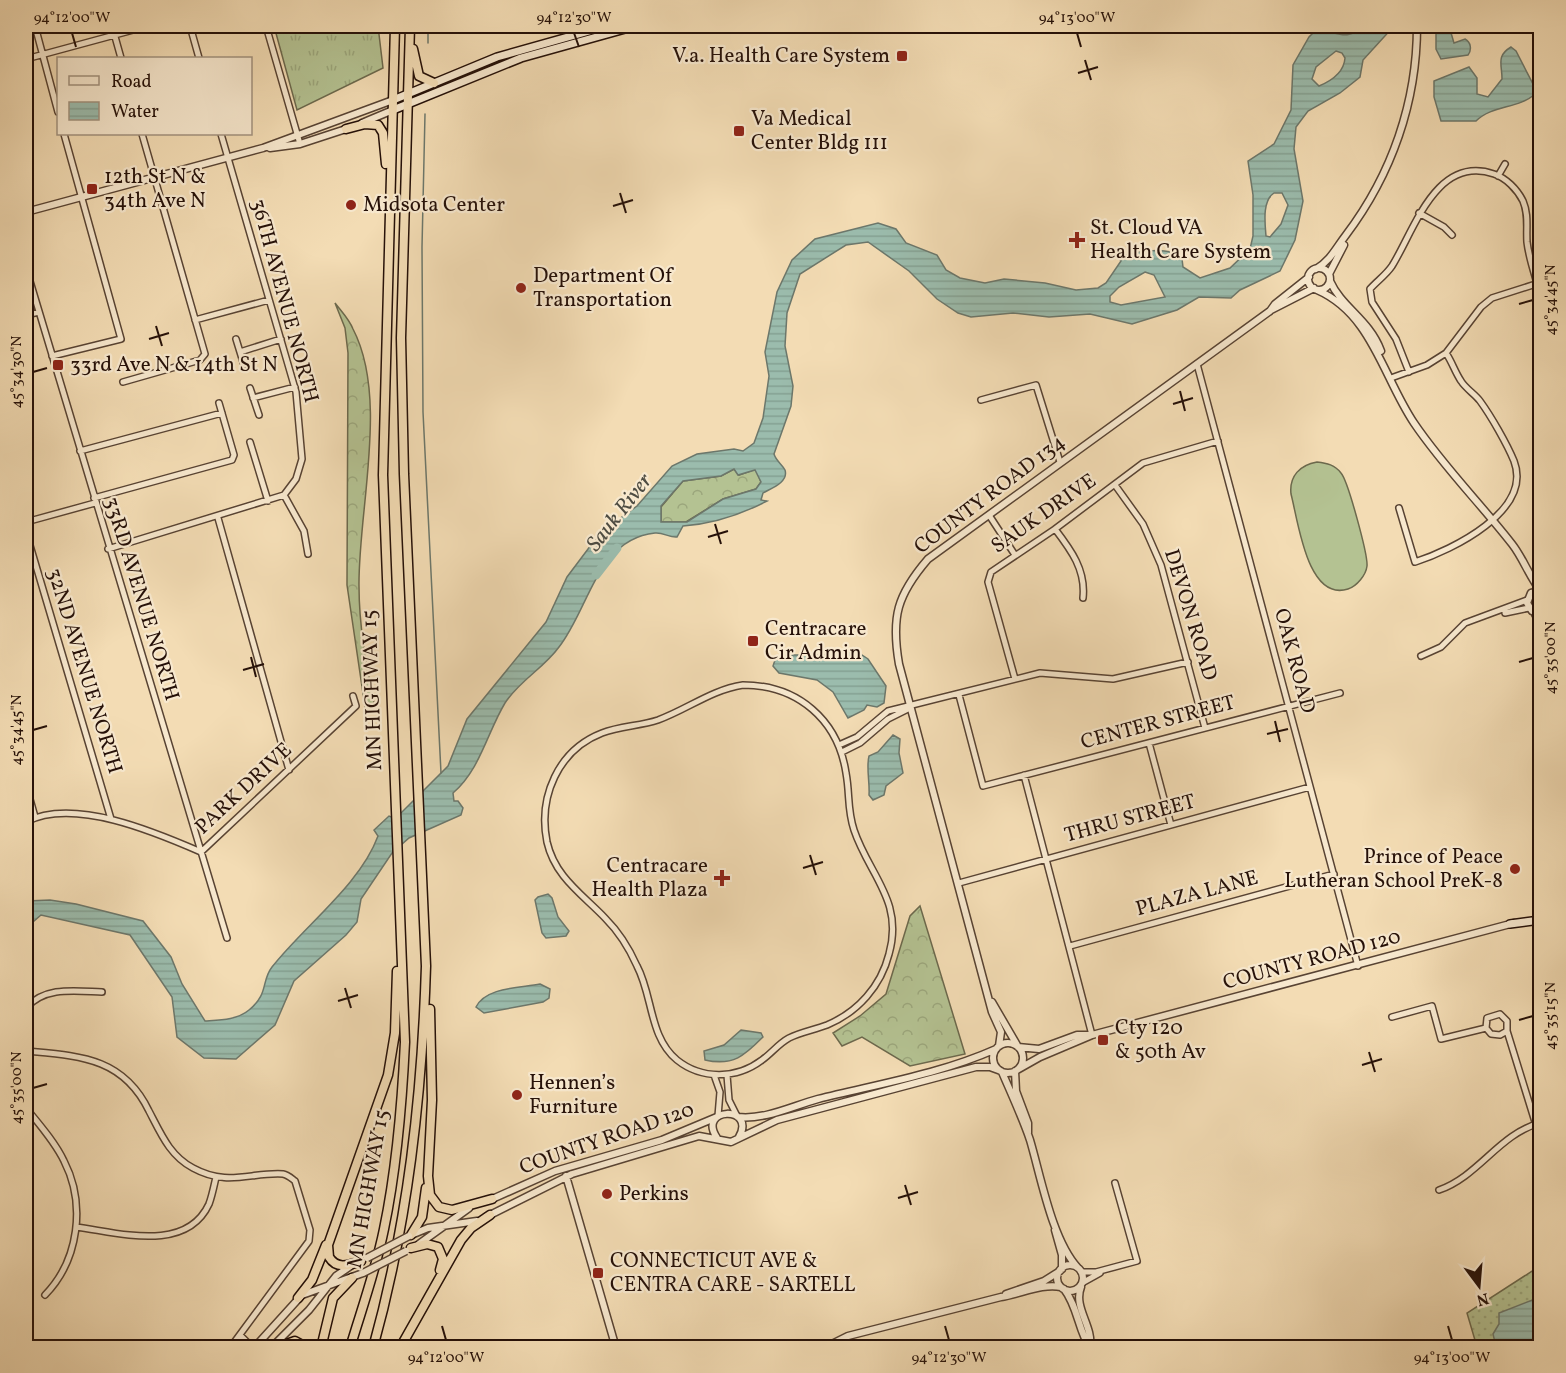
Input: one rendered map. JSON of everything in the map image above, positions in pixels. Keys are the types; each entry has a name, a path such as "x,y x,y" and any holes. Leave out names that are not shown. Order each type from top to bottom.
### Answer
{"highway":[{"name":"MN HIGHWAY 15","path":"350,1347 372,1281 384,1230 402,1113 405,1042 383,475 395,26"},
{"name":"MN HIGHWAY 15","path":"373,1347 399,1241 416,1138 424,1038 426,962 404,474 401,339 410,27"},
{"path":"410,27 417,72 422,78 434,83"},
{"path":"346,129 370,123 378,125 383,133 389,235"},
{"path":"298,1298 312,1280 329,1239 388,1075 395,1033 400,890"},
{"path":"410,1235 422,1217 431,1140 432,1036 426,962"},
{"path":"428,1174 431,1199 444,1210 462,1208 492,1198"},
{"path":"400,1347 467,1233 490,1215"},
{"path":"329,1239 329,1257 333,1262 344,1266 364,1259"},
{"path":"409,1250 427,1244 436,1246 440,1250 442,1264 434,1287"},
{"path":"321,1347 333,1298 352,1278"},
{"path":"276,1347 295,1341 308,1347"}],"main road":[{"path":"393,110 521,58 608,26"},
{"path":"393,100 497,57 636,26"},
{"path":"1510,924 1540,918"}],"street":[{"path":"35,26 57,108"},
{"path":"112,26 121,57"},
{"path":"26,59 148,26"},
{"path":"190,26 199,57"},
{"path":"266,26 300,144"},
{"path":"1385,363 1349,313 1315,289 1309,282 1309,277 1316,269 1330,260 1383,178 1401,134 1417,55 1417,26"},
{"path":"26,212 263,148 393,100"},
{"path":"263,148 300,144 393,110"},
{"path":"52,356 121,339 64,135"},
{"path":"123,382 200,360 204,354 142,135"},
{"name":"36TH AVENUE NORTH","path":"221,135 295,387 302,459 296,478 284,495"},
{"path":"1498,176 1505,164"},
{"path":"1409,372 1396,339 1372,302 1370,289 1392,265 1429,197 1453,178 1475,172 1498,176 1514,188 1524,204 1528,246 1539,283 1540,295"},
{"path":"1419,213 1444,227 1452,236"},
{"path":"1315,289 1324,288 1355,223"},
{"name":"33RD AVENUE NORTH","path":"26,268 108,549 227,939"},
{"path":"1316,269 1325,270 1336,292 1370,328 1403,405 1421,432 1513,545 1540,591 1531,593"},
{"name":"COUNTY ROAD 134","path":"1270,310 1309,277"},
{"path":"1391,378 1427,365 1446,353 1486,302 1497,296 1539,283"},
{"name":"COUNTY ROAD 134","path":"998,1047 1001,1035 958,883 894,636 900,599 913,576 928,559 1270,310 1315,289"},
{"path":"195,320 269,300"},
{"path":"26,315 39,312"},
{"path":"236,339 244,365"},
{"path":"240,352 280,339"},
{"path":"1399,508 1415,562 1440,554 1467,540 1492,519 1507,505 1517,476 1515,466 1479,400 1461,382 1446,353"},
{"name":"OAK ROAD","path":"1197,364 1358,966"},
{"path":"981,400 1036,385 1060,462"},
{"path":"253,398 295,387"},
{"path":"250,388 259,415"},
{"path":"26,522 232,460 234,456 219,403"},
{"path":"80,451 222,413"},
{"name":"SAUK DRIVE","path":"1015,679 988,582 991,572 1055,529 1143,463 1218,441"},
{"path":"250,442 268,501"},
{"name":"DEVON ROAD","path":"1115,485 1143,524 1161,565 1206,728"},
{"path":"108,549 218,518 284,495 304,531 308,554"},
{"path":"989,515 1015,555"},
{"path":"218,518 289,770"},
{"path":"1055,529 1075,556 1085,583 1083,598"},
{"name":"32ND AVENUE NORTH","path":"26,532 111,819"},
{"path":"1421,656 1436,650 1459,627 1527,600 1532,586 1528,569"},
{"path":"1527,600 1540,623"},
{"path":"1482,616 1535,611"},
{"path":"839,745 857,737 888,711 1040,673 1113,679 1188,662"},
{"path":"743,685 771,687 810,706 822,718 839,745 847,777 849,814 862,849 888,897 892,925 889,956 876,985 851,1011 831,1023 790,1037 754,1066 727,1075 714,1075 686,1066 669,1053 655,1025 642,974 624,941 605,918 568,884 557,867 548,844 545,822 547,793 552,780 574,751 600,734 656,720 709,694 743,685"},
{"name":"CENTER STREET","path":"959,695 983,786 1340,693"},
{"name":"PARK DRIVE","path":"26,822 51,813 111,819 150,830 201,852 356,706 353,696"},
{"path":"842,752 860,743 888,719 911,707"},
{"path":"1149,743 1171,825"},
{"path":"1024,775 1092,1035"},
{"path":"26,785 35,817"},
{"name":"THRU STREET","path":"958,883 1311,788"},
{"name":"PLAZA LANE","path":"1070,946 1334,874"},
{"name":"COUNTY ROAD 120","path":"1016,1071 1048,1053 1092,1035 1510,924"},
{"path":"26,1008 32,1001 52,991 102,992"},
{"name":"COUNTY ROAD 134","path":"990,999 1018,1047"},
{"path":"1392,1017 1432,1006 1441,1039 1486,1029 1496,1035 1507,1031"},
{"path":"1439,1190 1469,1174 1506,1140 1538,1124 1507,1031 1507,1021 1500,1014 1487,1018 1486,1029"},
{"name":"COUNTY ROAD 120","path":"1018,1047 1039,1048 1077,1035 1092,1035"},
{"path":"718,1117 726,1113 762,1117 815,1100 902,1080 971,1060 1008,1043 1018,1047 1023,1059 1016,1071 1016,1091 1028,1123 1029,1136"},
{"path":"998,1047 993,1061 1001,1072 1029,1136 1055,1226 1067,1253 1080,1270 1082,1284 1078,1298 1091,1338 1090,1347"},
{"path":"26,1051 74,1055 107,1066 136,1090 160,1135 174,1153 190,1167 216,1177 237,1179 287,1175 297,1186 311,1236 230,1347"},
{"path":"714,1075 720,1092 718,1117 713,1131 720,1140 727,1142 777,1120 976,1067 984,1066 1001,1072 1016,1071"},
{"path":"727,1075 729,1100 742,1127 738,1138"},
{"path":"26,1108 64,1160 76,1199 76,1227 68,1261 54,1285 45,1295"},
{"name":"COUNTY ROAD 120","path":"352,1278 409,1250 445,1227 466,1210 492,1198 555,1171 662,1140 718,1117"},
{"name":"COUNTY ROAD 120","path":"364,1259 423,1229 475,1222 566,1176 699,1136 720,1140"},
{"path":"566,1176 616,1347"},
{"path":"76,1227 156,1238 189,1228 208,1206 216,1177"},
{"path":"824,1347 848,1336 1045,1286 1072,1291 1113,1268 1137,1261 1114,1183"},
{"path":"1055,1226 1056,1239 1062,1255 1058,1281 1075,1307 1085,1341 1090,1347"},
{"path":"271,1347 309,1310 336,1276 364,1259"},
{"path":"1001,1297 1044,1281 1070,1266 1080,1270 1113,1268"},
{"path":"240,1335 253,1347 298,1298 352,1278"}],"green space":[{"path":"274,26 378,26 383,68 297,110"},
{"path":"335,303 353,329 364,357 369,388 369,455 359,586 360,616 374,703 365,707 347,585 348,353 345,328"},
{"path":"1317,462 1330,465 1341,473 1361,534 1367,566 1358,583 1348,589 1334,590 1323,583 1314,572 1301,539 1291,494 1292,482 1297,472"},
{"path":"734,469 739,475 756,469 761,482 756,489 723,499 686,522 661,522 661,507 683,481 721,476"},
{"path":"920,906 965,1054 910,1066 862,1037 842,1046 833,1033 860,1016 886,994 910,916"},
{"path":"1540,1266 1540,1347 1477,1347 1467,1313"}],"water":[{"name":"Sauk River","path":"1364,26 1394,26 1363,60 1360,77 1340,93 1308,111 1296,127 1294,149 1303,201 1295,240 1280,271 1240,290 1231,298 1199,297 1177,310 1132,324 1090,314 1049,317 1013,313 971,317 958,313 937,299 909,271 868,242 846,245 800,274 787,313 785,346 793,386 791,406 774,454 785,470 784,479 763,493 761,500 767,501 747,510 716,521 683,526 677,537 655,533 635,538 620,548 596,578 559,647 505,703 477,762 453,793 454,801 458,801 463,808 461,815 409,838 392,853 361,899 357,922 346,935 294,981 275,1025 236,1059 204,1058 177,1037 172,997 130,935 41,915 26,928 27,901 50,900 76,904 143,921 171,957 182,984 205,1021 228,1019 249,1010 262,993 272,967 345,888 370,854 378,836 374,830 389,816 394,818 402,812 448,766 467,719 546,622 567,577 591,545 611,525 637,506 672,466 697,454 734,449 743,451 754,443 763,418 769,376 765,352 777,292 792,260 815,239 878,223 896,229 906,243 937,255 946,270 960,278 985,283 1004,279 1045,283 1076,290 1098,288 1106,283 1121,261 1119,258 1133,253 1170,252 1182,259 1183,267 1200,278 1230,268 1250,249 1253,236 1253,195 1248,161 1274,144 1291,110 1293,65 1309,37 1317,29 1342,35 1357,31","holes":["1336,51 1342,53 1345,58 1342,68 1336,75 1319,86 1312,79 1316,67","1274,193 1282,193 1288,205 1281,224 1270,237 1266,236 1265,219 1270,197","1145,272 1154,275 1165,297 1121,305 1110,302 1110,296 1119,287","734,469 738,475 755,470 761,482 756,489 723,499 687,522 661,522 661,506 683,481 721,476"]},
{"path":"1436,26 1449,26 1454,43 1467,40 1470,46 1468,55 1441,59 1436,49"},
{"path":"1511,47 1516,51 1534,86 1534,95 1520,103 1489,112 1476,121 1441,121 1434,97 1434,81 1469,67 1477,78 1477,94 1488,97 1502,79 1502,57"},
{"path":"856,651 868,659 886,686 884,703 877,707 867,705 864,710 848,718 833,692 817,680 779,673 773,666 776,657 781,655 826,655"},
{"path":"893,735 900,739 899,753 903,773 886,786 884,795 873,800 869,795 869,756 878,752"},
{"path":"548,894 552,898 558,917 569,931 566,936 546,938 542,933 535,900"},
{"path":"540,984 550,989 549,998 543,1002 484,1013 476,1007 481,1000 495,992"},
{"path":"741,1030 761,1033 763,1037 738,1058 724,1062 705,1060 704,1051 724,1045"},
{"path":"1540,1297 1540,1347 1496,1347 1493,1334 1499,1324 1499,1313"}],"waterway":[{"path":"428,26 428,43"},
{"path":"425,114 422,247 423,412 441,773"},
{"name":"Sauk River","path":"596,575 617,548"}],"place":[{"name":"V.a. Health Care System","path":"902,56"},
{"name":"Va Medical Center Bldg 111","path":"739,131"},
{"name":"12th St N & 34th Ave N","path":"92,189"},
{"name":"Midsota Center","path":"351,205"},
{"name":"St. Cloud VA Health Care System","path":"1077,240"},
{"name":"Department Of Transportation","path":"521,288"},
{"name":"33rd Ave N & 14th St N","path":"58,365"},
{"name":"Centracare Cir Admin","path":"753,641"},
{"name":"Prince of Peace Lutheran School PreK-8","path":"1515,869"},
{"name":"Centracare Health Plaza","path":"722,878"},
{"name":"Cty 120 & 50th Av","path":"1103,1040"},
{"name":"Hennen’s Furniture","path":"517,1095"},
{"name":"Perkins","path":"607,1194"},
{"name":"CONNECTICUT AVE & CENTRA CARE - SARTELL","path":"598,1273"}]}
